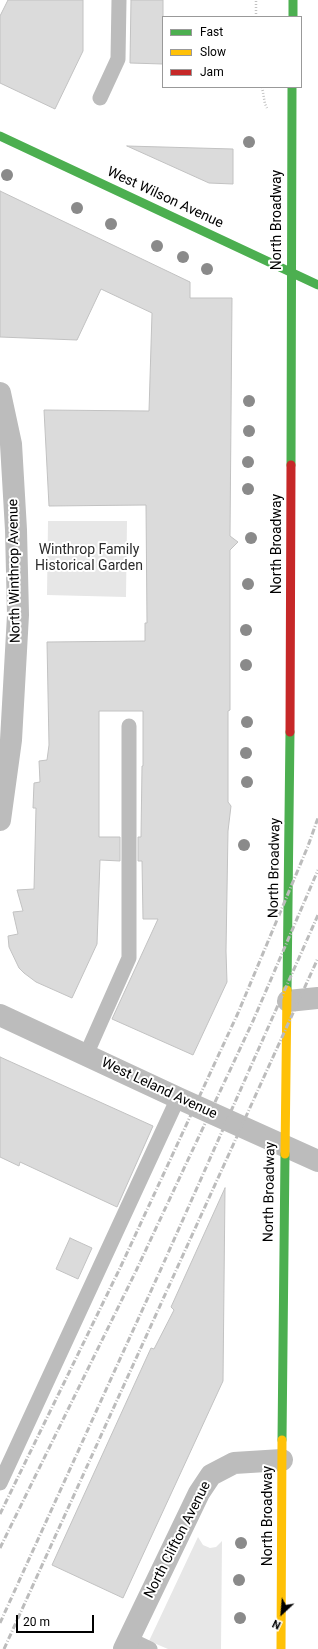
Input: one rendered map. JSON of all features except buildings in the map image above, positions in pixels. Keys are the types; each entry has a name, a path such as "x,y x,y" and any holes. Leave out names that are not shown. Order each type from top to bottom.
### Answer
{"main road":[{"path":"293,0 293,16"},
{"name":"North Broadway","path":"281,1649 285,1146 292,685 292,88"},
{"name":"West Wilson Avenue","path":"0,136 318,285"}],"street":[{"name":"North Winthrop Avenue","path":"0,393 4,431 11,444 16,530 18,615 11,740 0,820"},
{"path":"288,1001 318,998"},
{"name":"West Leland Avenue","path":"0,1015 318,1161"},
{"name":"North Clifton Avenue","path":"127,1644 199,1492 211,1475 234,1463 282,1460"}],"lane":[{"path":"100,98 118,59 119,0"},
{"path":"86,1055 129,958 129,726"},
{"path":"0,1483 178,1098"},
{"path":"127,1644 150,1649"}],"path":[{"path":"256,0 256,16"}],"green space":[{"name":"Winthrop Family Historical Garden","path":"48,521 127,521 126,597 47,595"},
{"path":"198,1537 203,1545 210,1548 216,1547 222,1541 221,1649 168,1649 149,1641"}],"railway":[{"path":"0,1514 121,1266 238,1013 308,846 318,818"},
{"path":"0,1548 135,1273 253,1021 318,870"},
{"path":"0,1623 165,1260 318,915"},
{"path":"4,1649 318,958"}],"traffic: fast":[{"path":"293,0 293,16"},
{"path":"291,465 292,88"},
{"path":"0,136 318,285"},
{"path":"287,990 290,732"},
{"path":"282,1440 285,1154"}],"traffic: slow":[{"path":"285,1154 287,990"},
{"path":"281,1649 282,1440"}],"traffic: jam":[{"path":"290,732 291,465"}]}
